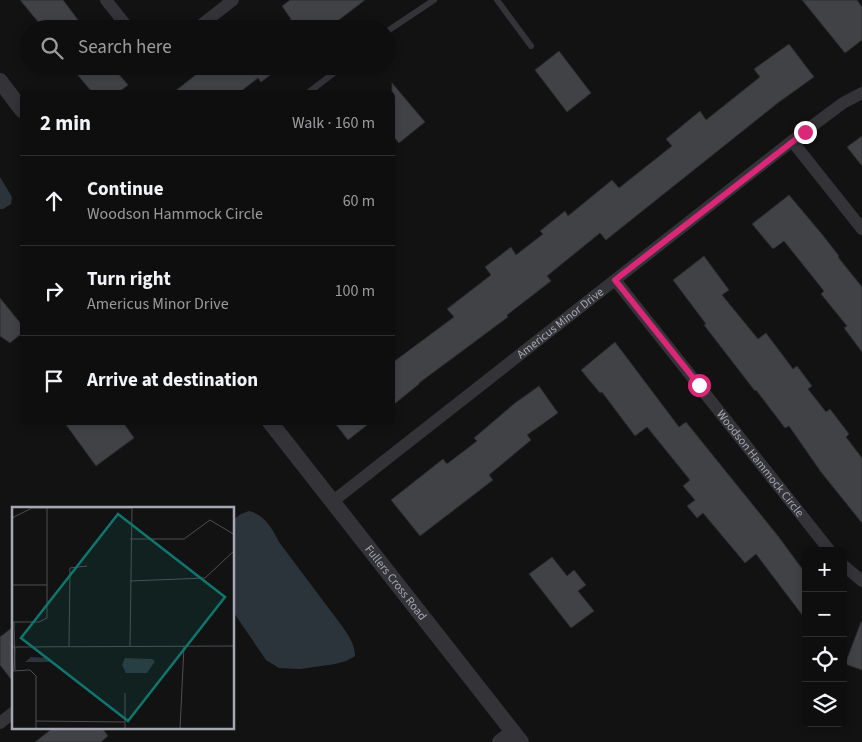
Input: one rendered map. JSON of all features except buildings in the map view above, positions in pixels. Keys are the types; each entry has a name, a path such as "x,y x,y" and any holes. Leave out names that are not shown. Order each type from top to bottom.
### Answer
{"street":[{"path":"106,0 122,20"},
{"path":"207,20 233,0"},
{"path":"0,81 20,107"},
{"name":"Americus Minor Drive","path":"332,502 792,142 843,103 862,93"},
{"path":"792,142 862,229"},
{"name":"Woodson Hammock Circle","path":"615,280 827,547"},
{"name":"Fullers Cross Road","path":"272,425 511,739"},
{"path":"847,568 862,581"},
{"path":"0,723 12,714"}],"lane":[{"path":"395,26 434,0"},
{"path":"497,0 531,46"},
{"path":"312,90 331,75"}],"shaded area":[{"path":"0,177 12,197 11,204 3,209 0,209"},
{"path":"249,511 255,513 271,527 279,542 347,633 355,656 335,664 300,669 279,668 266,660 235,614 235,518"}],"route":[{"path":"699,385 615,280 805,132"}]}
